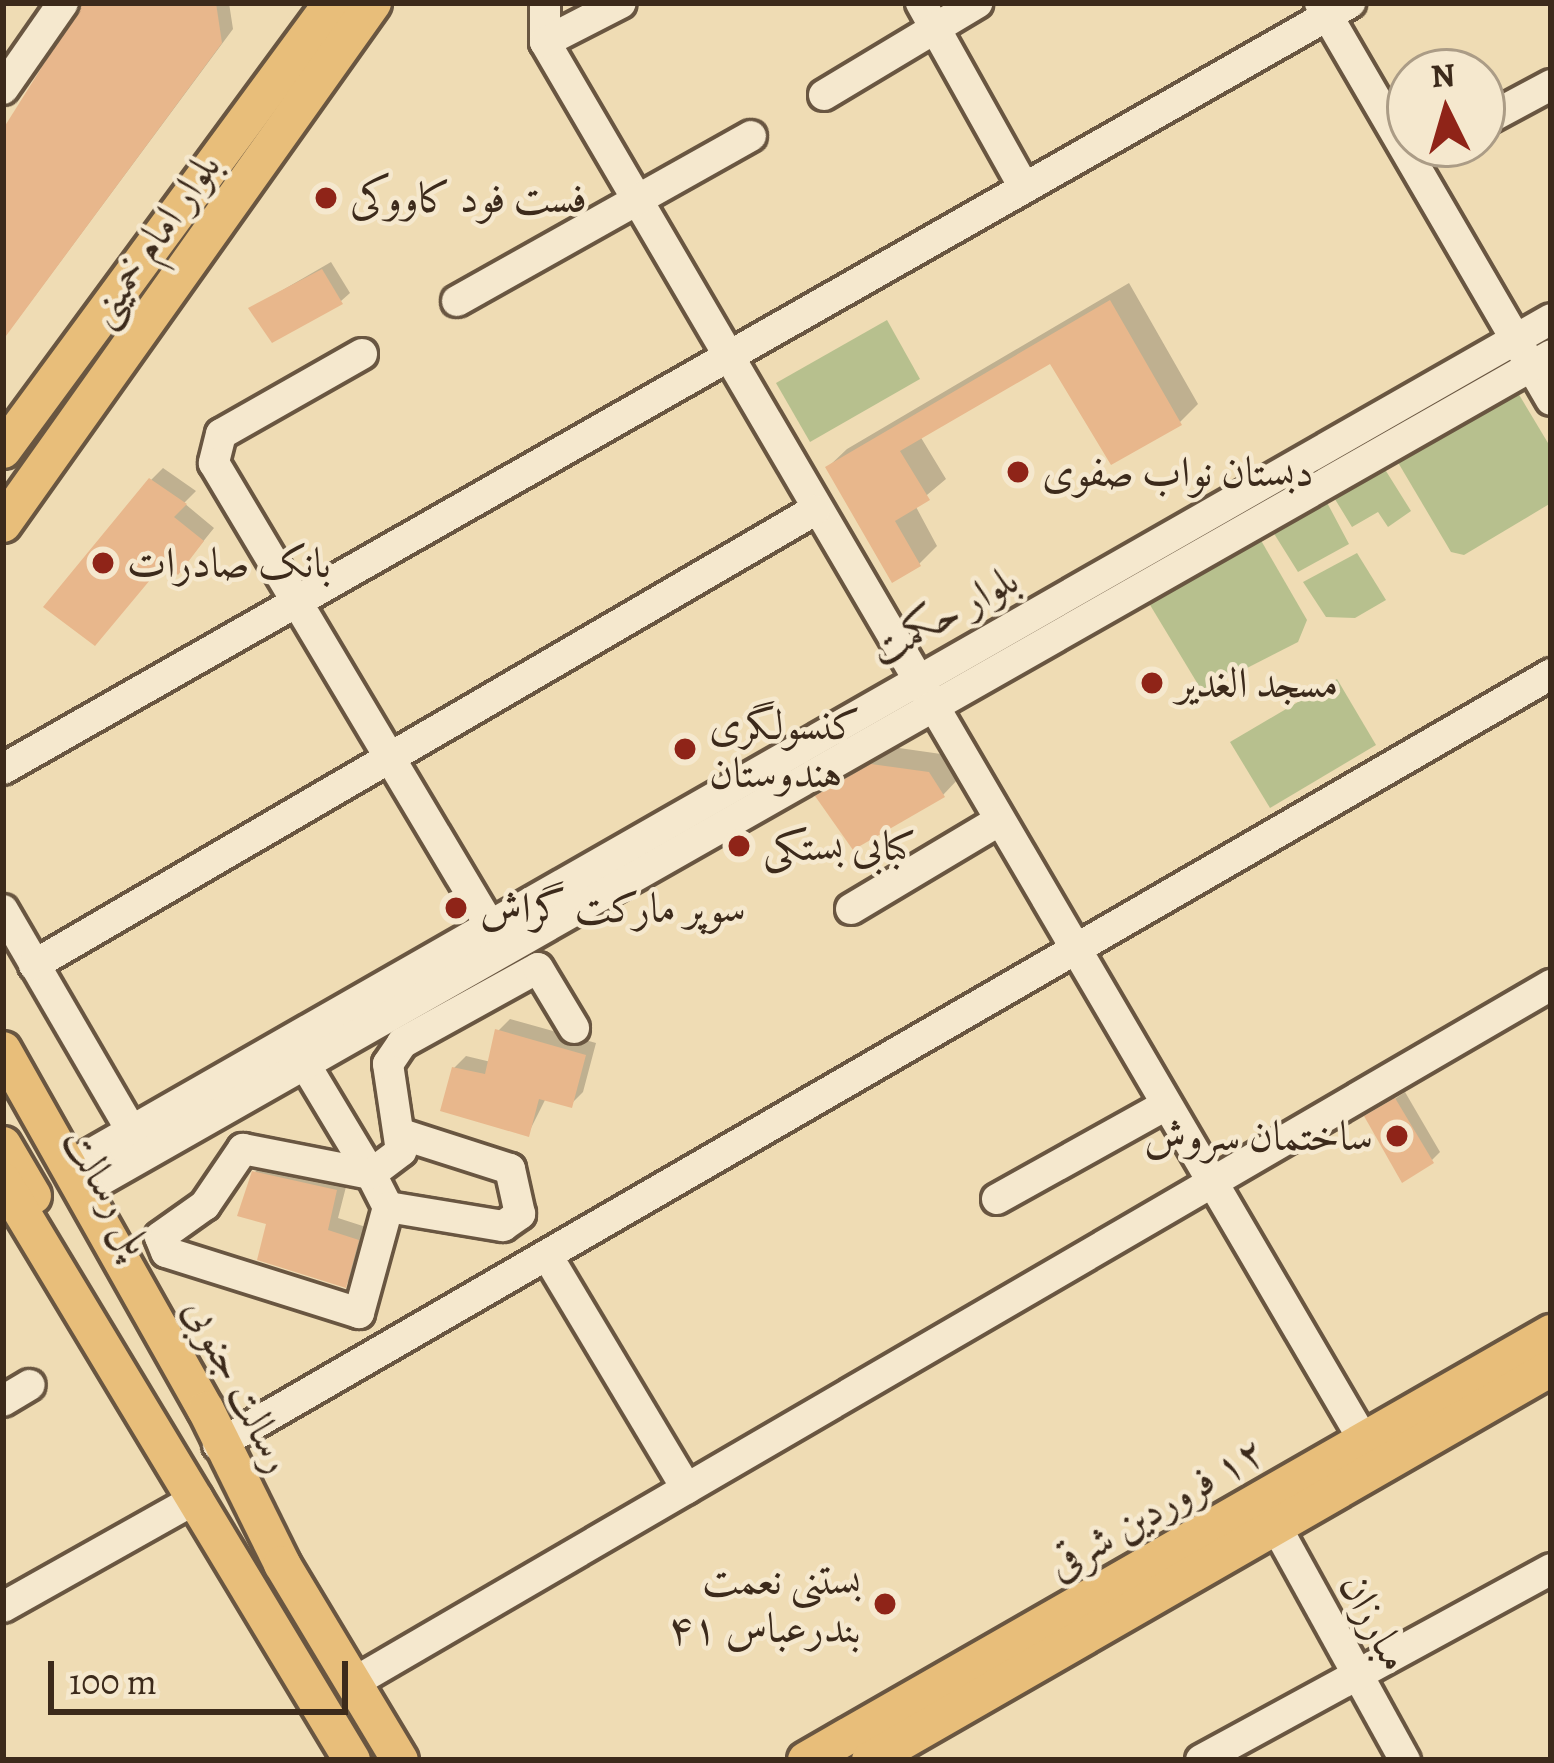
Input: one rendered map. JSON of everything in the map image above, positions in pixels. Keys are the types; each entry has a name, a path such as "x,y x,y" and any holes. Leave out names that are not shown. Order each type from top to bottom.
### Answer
{"main road":[{"name":"بلوار امام خمینی","path":"3,524 373,3"},
{"name":"بلوار امام خمینی","path":"3,450 326,5"},
{"name":"رسالت جنوبی","path":"3,1050 218,1445 400,1760"},
{"name":"پل رسالت","path":"3,1100 161,1393 176,1463"},
{"name":"پل رسالت","path":"3,1144 161,1393 218,1445"},
{"name":"رسالت جنوبی","path":"3,1182 150,1436 176,1463 352,1760"},
{"name":"١٢ فروردین شرقی","path":"806,1760 1551,1333"},
{"name":"١٢ فروردین شرقی","path":"870,1760 1274,1523 1551,1368"}],"street":[{"path":"3,88 63,3"},
{"path":"545,3 545,42 1074,957 1364,1441"},
{"path":"545,42 621,3"},
{"path":"824,95 928,16 976,3"},
{"path":"3,769 1333,8 1534,353 1551,400"},
{"path":"928,16 1022,184"},
{"path":"1506,109 1551,85"},
{"path":"457,302 751,136"},
{"name":"بلوار حکمت","path":"75,1179 132,1132 298,1053 489,924 1534,353 1551,319"},
{"path":"362,354 221,434 214,446 214,463 489,924"},
{"path":"34,964 815,510"},
{"path":"218,1445 1074,957 1551,674"},
{"name":"بلوار حکمت","path":"75,1179 921,692"},
{"path":"851,909 997,822"},
{"path":"3,910 132,1132"},
{"path":"298,1053 371,1174 388,1207 358,1313 166,1252 160,1237 205,1205 243,1149 371,1174 401,1150 388,1064 402,1043 538,968 574,1028"},
{"path":"353,1683 1551,985"},
{"path":"997,1199 1164,1106"},
{"path":"388,1207 503,1226 520,1214 520,1188 510,1169 401,1134"},
{"path":"548,1257 687,1489"},
{"path":"3,1606 197,1498"},
{"name":"مبارزان","path":"1274,1523 1355,1677 1405,1760"},
{"path":"1201,1760 1551,1569"}],"green space":[{"path":"887,320 920,379 810,442 776,383"},
{"path":"1512,383 1551,448 1551,503 1464,555 1451,552 1393,454"},
{"path":"1381,463 1411,511 1388,527 1378,512 1352,527 1330,491"},
{"path":"1323,495 1349,544 1298,572 1268,524"},
{"path":"1255,530 1307,620 1298,642 1202,691 1144,595"},
{"path":"1357,553 1386,600 1355,618 1326,617 1303,582"},
{"path":"1337,679 1376,745 1270,808 1230,742"}],"building":[{"path":"82,3 216,3 222,43 3,340 3,129"},
{"path":"322,269 343,304 272,343 248,308"},
{"name":"دبستان نواب صفوی","path":"1110,300 1182,425 1111,465 1050,364 900,451 930,500 895,521 921,566 892,583 825,467"},
{"name":"بانک صادرات","path":"149,478 187,504 174,517 204,541 178,575 165,562 95,646 43,607"},
{"path":"871,764 929,772 945,797 853,850 815,796"},
{"path":"495,1029 586,1055 572,1108 539,1099 529,1137 440,1111 452,1067 485,1074"},
{"name":"ساختمان سروش","path":"1395,1098 1434,1163 1402,1183 1364,1116"},
{"path":"252,1171 337,1190 328,1230 359,1240 346,1288 257,1260 266,1224 237,1216"}],"place":[{"name":"فست فود کاووکی","path":"326,198"},
{"name":"دبستان نواب صفوی","path":"1018,472"},
{"name":"بانک صادرات","path":"103,563"},
{"name":"مسجد الغدیر","path":"1152,683"},
{"name":"کنسولگری هندوستان","path":"685,749"},
{"name":"کبابی بستکی","path":"739,846"},
{"name":"سوپر مارکت گراش","path":"456,908"},
{"name":"ساختمان سروش","path":"1397,1136"},
{"name":"بستنی نعمت بندرعباس ۴۱","path":"885,1604"}]}
